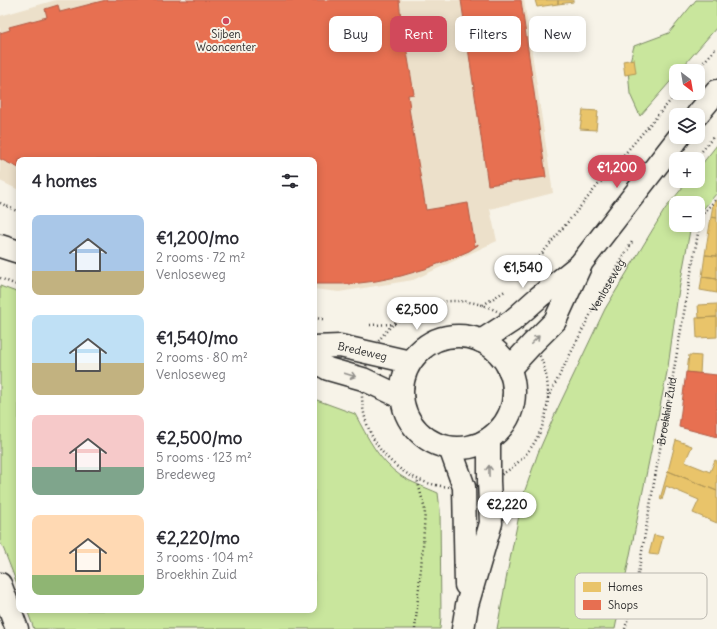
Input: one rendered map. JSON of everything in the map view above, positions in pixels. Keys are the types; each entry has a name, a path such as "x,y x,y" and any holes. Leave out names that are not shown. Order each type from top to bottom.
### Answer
{"street":[{"path":"703,108 717,91"},
{"path":"481,341 512,321 582,262 674,144"},
{"path":"0,246 16,251"},
{"path":"509,369 555,321 582,262"},
{"path":"463,336 481,341 498,353 504,360 509,369 513,382 514,400 505,424 489,439 481,444 470,447 460,449 450,448 430,442 416,431 404,412 401,397 401,385 410,362 417,353 426,346 445,337 463,336"},
{"name":"Bredeweg","path":"317,347 340,346 410,362"},
{"path":"317,363 328,369 364,380 401,397"},
{"path":"463,629 467,605 491,523 489,439"},
{"path":"450,448 464,487 467,605"},
{"path":"0,584 17,629"}],"path":[{"path":"702,64 717,47"},
{"path":"524,276 598,185 671,100"},
{"path":"702,152 717,132"},
{"name":"Broekhin Zuid","path":"638,573 701,216 717,198"},
{"path":"0,203 16,211"},
{"name":"Venloseweg","path":"395,324 382,338 372,353 368,362 364,380 362,398 365,419 373,438 384,455 399,469 416,479 440,486 464,487 489,481 504,474 517,464 533,445 544,422 548,398 588,319 635,237"},
{"path":"0,278 16,285"},
{"path":"482,305 507,290"},
{"path":"415,629 425,510 416,479"},
{"name":"Broekhin Zuid","path":"625,629 628,619"}],"shaded area":[{"path":"56,0 524,0 529,33 529,52 532,52 553,193 490,209 497,241 413,280 339,292 317,289 317,157 16,157 16,189 0,181 0,16"}],"green space":[{"path":"696,0 717,0 717,27 685,64 669,64 669,83 640,116 630,94 628,69 634,46 669,33"},
{"path":"717,145 717,193 705,207 705,196 676,196 682,188 705,188 705,160"},
{"path":"669,204 669,232 690,232 677,301 668,367 626,573 575,573 575,619 617,619 615,629 497,629 523,496 538,453 605,309"},
{"path":"0,286 16,292 16,581 0,542"},
{"path":"317,400 355,414 374,448 393,470 401,476 438,493 440,510 440,629 34,629 28,613 317,613"}],"building: Homes":[{"path":"535,0 558,0 558,4 537,7"},
{"path":"558,0 573,0 573,2 558,4"},
{"path":"634,59 636,73 625,75 623,61"},
{"path":"583,110 598,111 596,130 580,129"},
{"path":"717,199 717,218 711,217 713,204"},
{"path":"711,217 717,218 717,256 705,255"},
{"path":"705,255 717,256 717,279 702,277"},
{"path":"702,277 717,279 717,293 700,290"},
{"path":"717,304 717,317 699,318 698,305"},
{"path":"717,317 717,337 697,338 696,318"},
{"path":"689,355 701,356 700,374 687,372"},
{"path":"676,440 692,446 685,462 710,472 715,460 717,461 717,491 668,471"},
{"path":"668,471 717,491 717,523 693,513 699,500 666,486 662,500 660,499"},
{"path":"654,535 663,537 658,555 649,554"}],"building: Shops":[{"path":"106,0 399,0 401,16 390,16 390,52 407,52 414,94 408,95 409,108 426,210 468,203 475,246 478,245 469,251 448,260 401,276 351,284 317,284 317,157 16,157 16,167 0,159 0,33 10,30 9,27 47,17 45,9 58,5 60,12"},
{"path":"461,0 521,0 546,177 488,185 469,52 521,52 521,16 463,16"},
{"path":"686,372 717,375 717,437 679,427"}],"place":[{"name":"Sijben Wooncenter","path":"226,21"}]}
